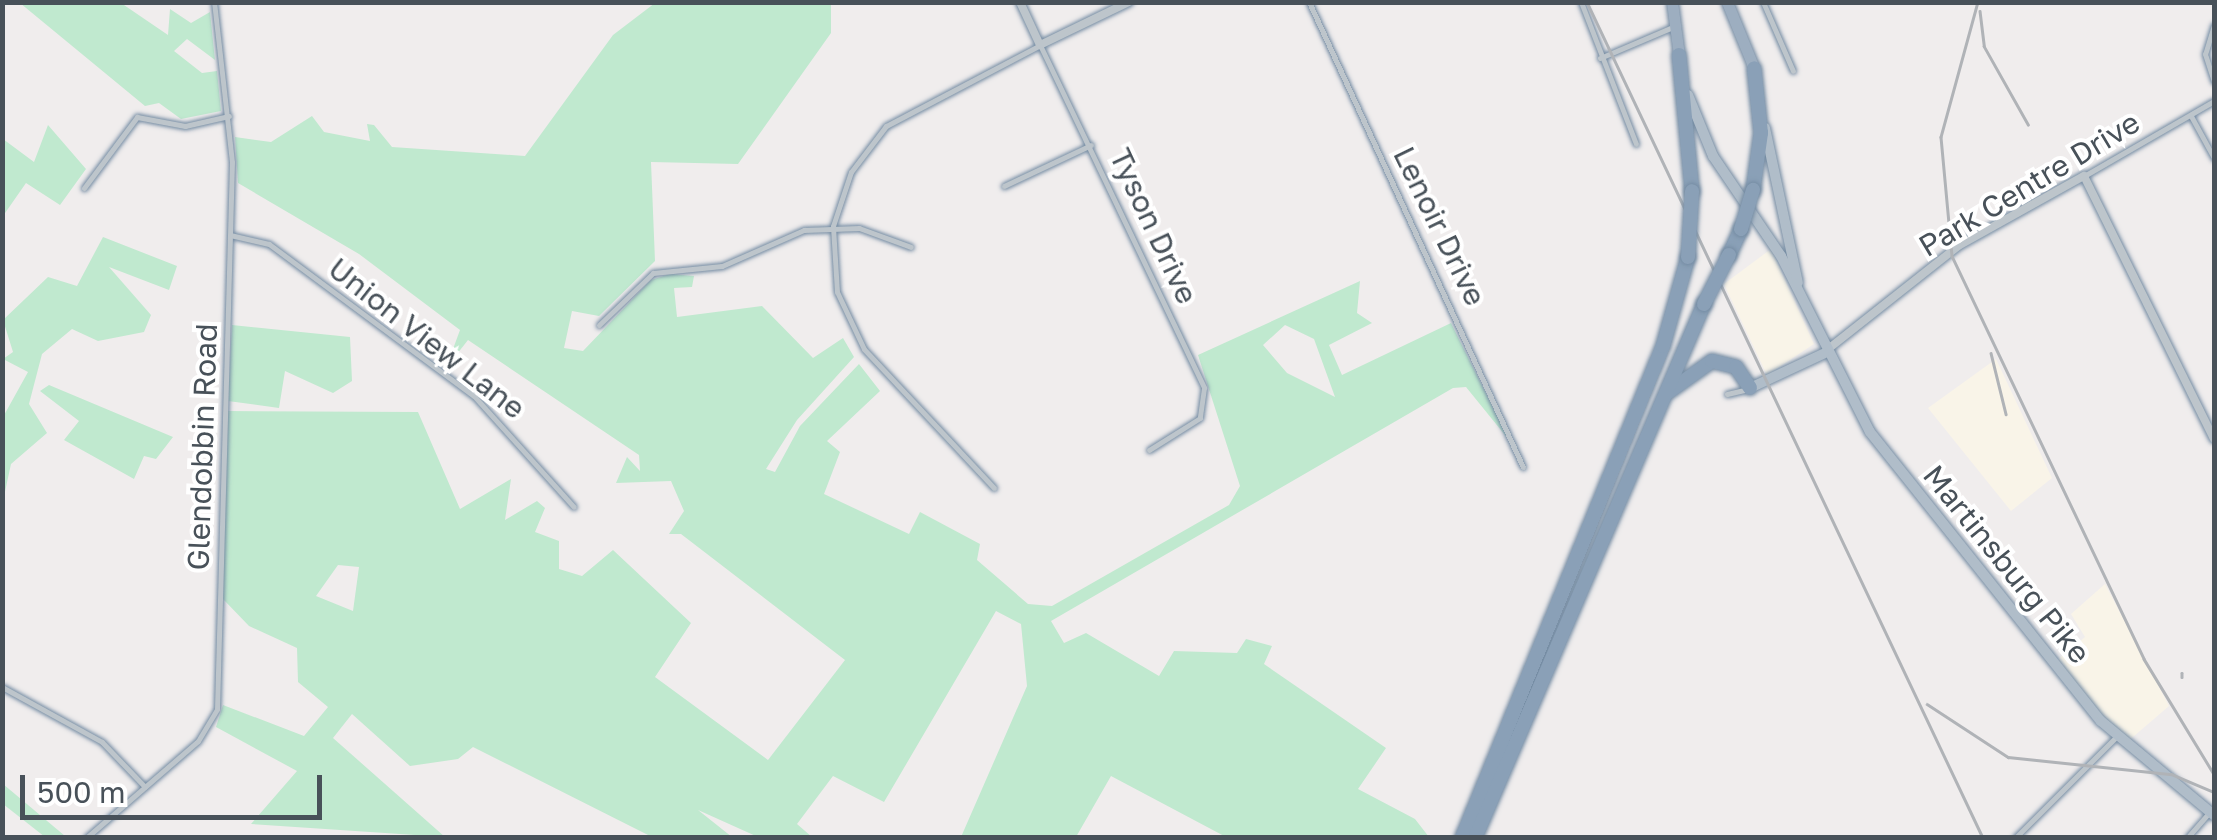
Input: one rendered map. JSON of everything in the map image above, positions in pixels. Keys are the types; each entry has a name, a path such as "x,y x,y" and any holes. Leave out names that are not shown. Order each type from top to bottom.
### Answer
{"highway":[{"path":"1462,838 1664,346 1688,257 1692,191 1672,2"},
{"path":"1475,838 1599,533 1741,229 1753,190 1761,133 1754,68 1728,2"},
{"path":"1599,533 1678,380 1718,360 1750,388"}],"main road":[{"path":"1679,55 1706,143 1804,308"},
{"path":"1754,68 1804,308"},
{"name":"Martinsburg Pike","path":"1804,308 1823,354 1870,432 2116,737 2212,814"},
{"path":"1750,388 1823,354"}],"street":[{"name":"Glendobbin Road","path":"86,838 198,741 217,709 230,235 229,116 214,2"},
{"name":"Tyson Drive","path":"1020,2 1091,145 1206,395 1196,422 1149,450"},
{"name":"Lenoir Drive","path":"1309,2 1523,467"},
{"path":"1581,2 1636,144"},
{"path":"1763,2 1793,71"},
{"path":"994,488 864,350 837,292 833,226 850,172 886,126 1126,3"},
{"path":"2214,25 2205,54 2214,82"},
{"path":"1600,58 1675,26"},
{"name":"Park Centre Drive","path":"1823,354 1958,246 2214,101"},
{"path":"84,188 138,117 185,126 229,116"},
{"path":"2191,116 2214,158"},
{"path":"1004,186 1091,145"},
{"path":"2084,176 2214,439"},
{"path":"599,325 658,271 708,270 833,226 910,247"},
{"name":"Union View Lane","path":"230,235 269,244 474,396 574,507"},
{"path":"1727,394 1750,388"},
{"path":"2,687 102,742 145,788"},
{"path":"2014,838 2116,737"},
{"path":"2187,838 2212,814"}],"shaded area":[{"path":"1771,249 1814,344 1767,375 1724,284"},
{"path":"1996,359 2052,478 2011,511 1928,408"},
{"path":"2105,584 2169,706 2126,743 2057,660 2085,637 2071,614"}],"green space":[{"path":"20,3 121,3 168,35 170,9 191,23 210,12 215,60 187,39 174,51 202,73 217,71 221,111 181,119 159,103 145,106"},
{"path":"655,3 831,3 831,33 738,164 651,162 655,261 599,316 572,311 564,348 583,351 651,280 670,274 694,276 692,287 674,288 677,317 762,306 813,358 843,338 854,357 797,420 766,469 775,472 800,426 859,364 880,391 827,441 840,452 824,494 909,534 920,512 980,544 977,560 1028,604 1052,606 1229,505 1240,486 1198,355 1360,281 1357,313 1372,323 1329,345 1342,375 1451,323 1509,440 1466,387 1453,388 1051,621 1064,643 1086,633 1159,676 1174,651 1237,653 1246,639 1272,646 1264,664 1386,748 1358,789 1415,819 1429,837 1226,837 1111,776 1076,837 961,837 1027,686 1021,624 996,611 884,802 833,776 797,824 812,837 758,837 698,810 732,837 652,837 473,747 458,759 410,766 352,714 333,738 445,837 251,824 297,771 216,727 223,705 304,736 328,707 298,682 297,648 249,626 223,599 226,411 418,412 460,509 511,479 505,520 537,501 545,508 535,532 559,541 559,569 582,576 613,550 691,623 655,677 768,760 845,660 681,534 669,534 684,511 671,481 616,483 627,457 640,471 639,455 468,340 446,368 460,330 359,254 238,183 235,137 271,142 312,116 324,132 370,141 367,124 374,125 392,147 525,156 613,35","holes":["1285,325 1314,339 1335,397 1287,373 1263,345","338,565 359,567 353,611 316,596"]},
{"path":"48,125 86,169 60,205 26,183 3,216 3,139 34,162"},
{"path":"103,237 177,266 169,290 109,267 151,315 144,332 98,341 72,329 42,354 29,404 47,433 11,464 3,501 3,417 28,372 3,359 13,352 3,320 48,277 77,286"},
{"path":"232,325 350,337 352,381 333,393 285,371 279,408 228,401"},
{"path":"49,385 173,437 156,459 144,456 134,479 64,440 79,421 40,391"},
{"path":"3,784 65,836 45,837 3,804"}],"railway":[{"path":"1587,2 1983,838"},
{"path":"1978,2 1941,137 1952,256 2144,659 2214,774"},
{"path":"1980,11 1984,46 2028,124"},
{"path":"1991,353 2006,414"},
{"path":"1927,704 2008,757 2171,774 2214,792"}]}
